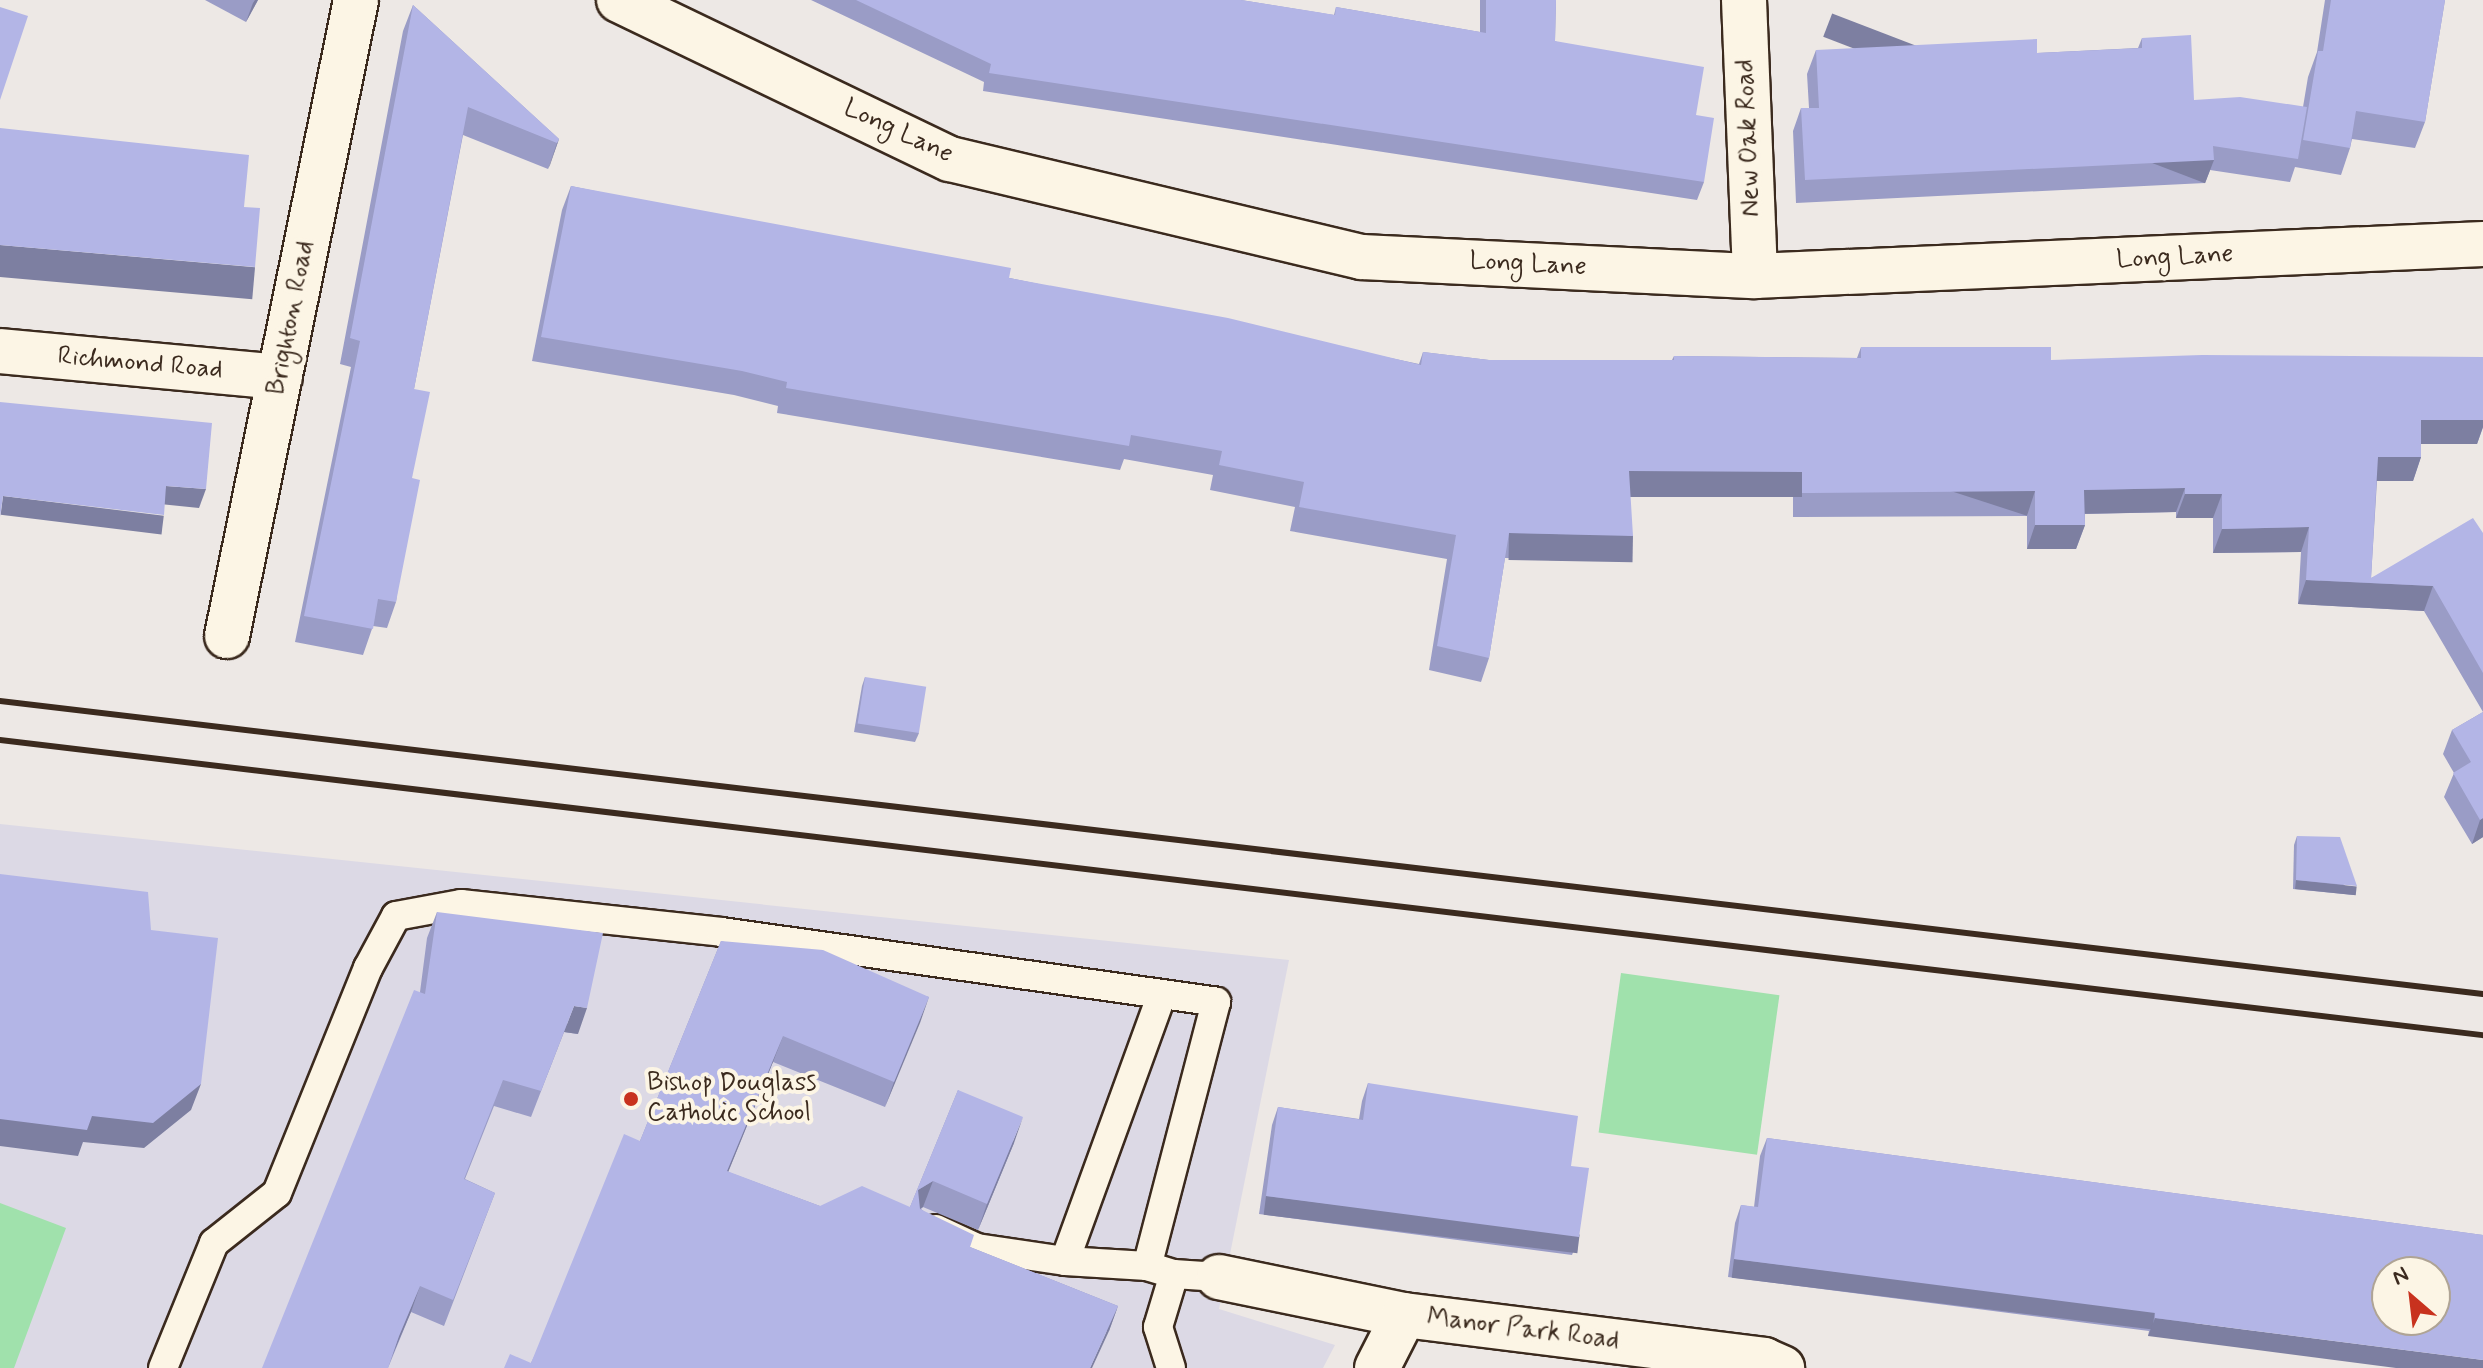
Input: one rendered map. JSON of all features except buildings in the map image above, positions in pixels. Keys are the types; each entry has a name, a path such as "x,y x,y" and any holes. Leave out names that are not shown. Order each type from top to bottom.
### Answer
{"street":[{"name":"Brighton Road","path":"227,636 356,0"},
{"name":"Long Lane","path":"619,0 950,159 1180,217 1362,257 1755,276 2483,244"},
{"name":"New Oak Road","path":"1744,0 1755,276"},
{"name":"Richmond Road","path":"0,351 280,377"},
{"name":"Manor Park Road","path":"1219,1277 1404,1315 1764,1360 1782,1368"},
{"path":"1377,1368 1404,1315"}],"lane":[{"path":"163,1368 214,1243 277,1193 368,968 396,916 461,904 721,932 1216,1002 1161,1270 1158,1327 1171,1368"},
{"path":"1065,1261 1162,994"},
{"path":"924,1224 977,1248 1065,1261 1219,1277"}],"shaded area":[{"name":"Bishop Douglass Catholic School","path":"0,824 1289,960 1219,1309 1335,1345 1323,1368 0,1368"}],"green space":[{"path":"1621,973 1779,995 1757,1155 1599,1132"},
{"path":"0,1203 66,1228 14,1368 0,1368"}],"railway":[{"path":"0,701 2483,994"},
{"path":"0,740 2483,1035"}],"place":[{"name":"Bishop Douglass Catholic School","path":"631,1099"}]}
